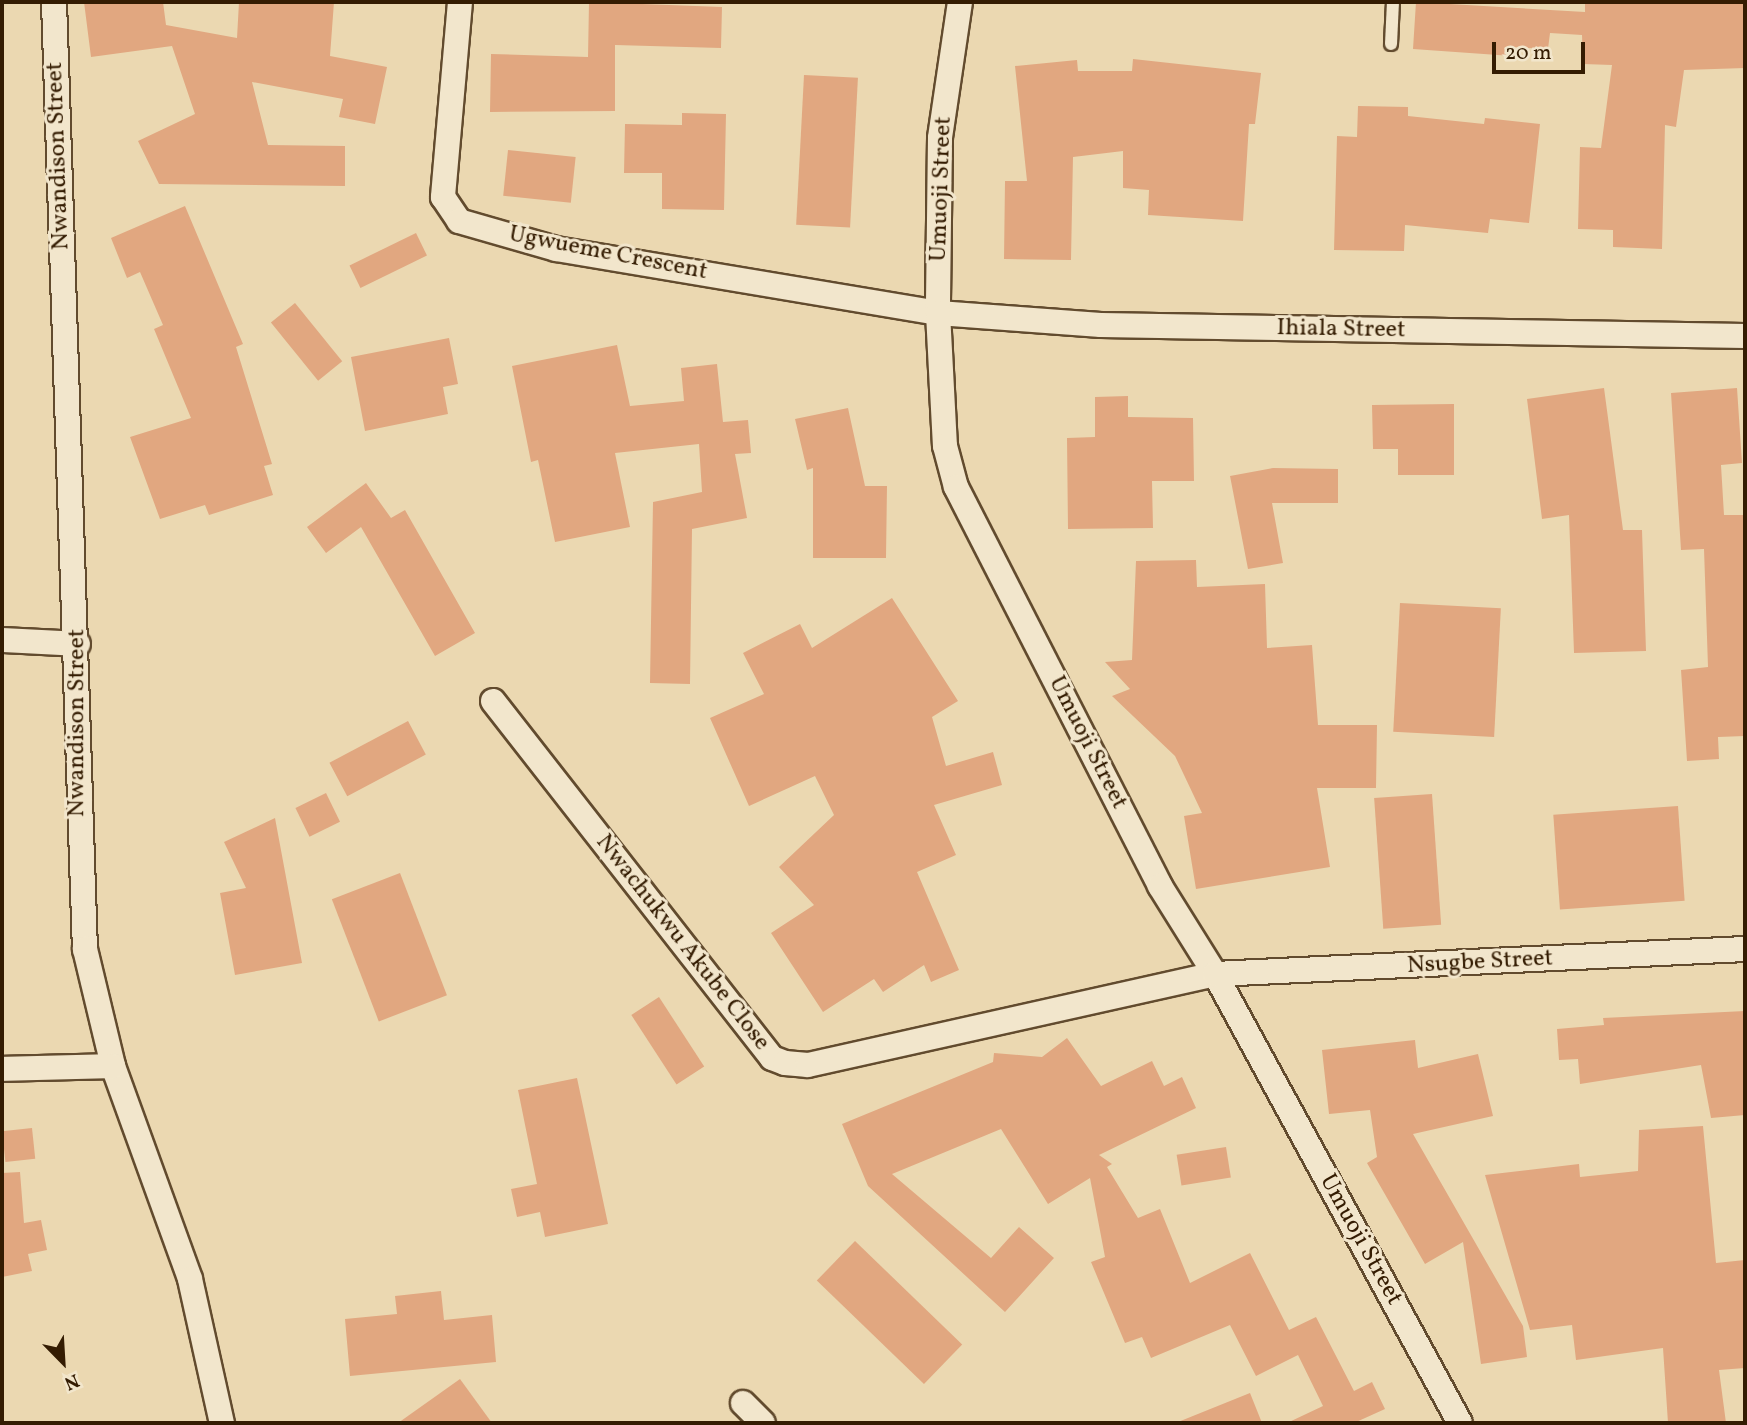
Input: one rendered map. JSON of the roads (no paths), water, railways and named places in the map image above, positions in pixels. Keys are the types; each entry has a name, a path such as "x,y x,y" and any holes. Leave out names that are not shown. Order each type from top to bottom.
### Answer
{"street":[{"name":"Nwandison Street","path":"54,2 78,644 85,949 113,1066 177,1234 222,1423"},
{"name":"Ugwueme Crescent","path":"460,2 443,184 449,212 459,221 556,249 938,313"},
{"name":"Umuoji Street","path":"960,2 940,138 938,313 945,446 956,486 1160,886 1216,974 1460,1423"},
{"name":"Ihiala Street","path":"938,313 1101,325 1745,336"},
{"path":"2,640 78,644"},
{"name":"Nwachukwu Akube Close","path":"494,701 772,1058 785,1063 808,1065 1216,974"},
{"name":"Nsugbe Street","path":"1216,974 1745,949"},
{"path":"2,1069 113,1066"},
{"path":"743,1404 763,1423"}],"lane":[{"path":"1391,44 1393,2"}]}
